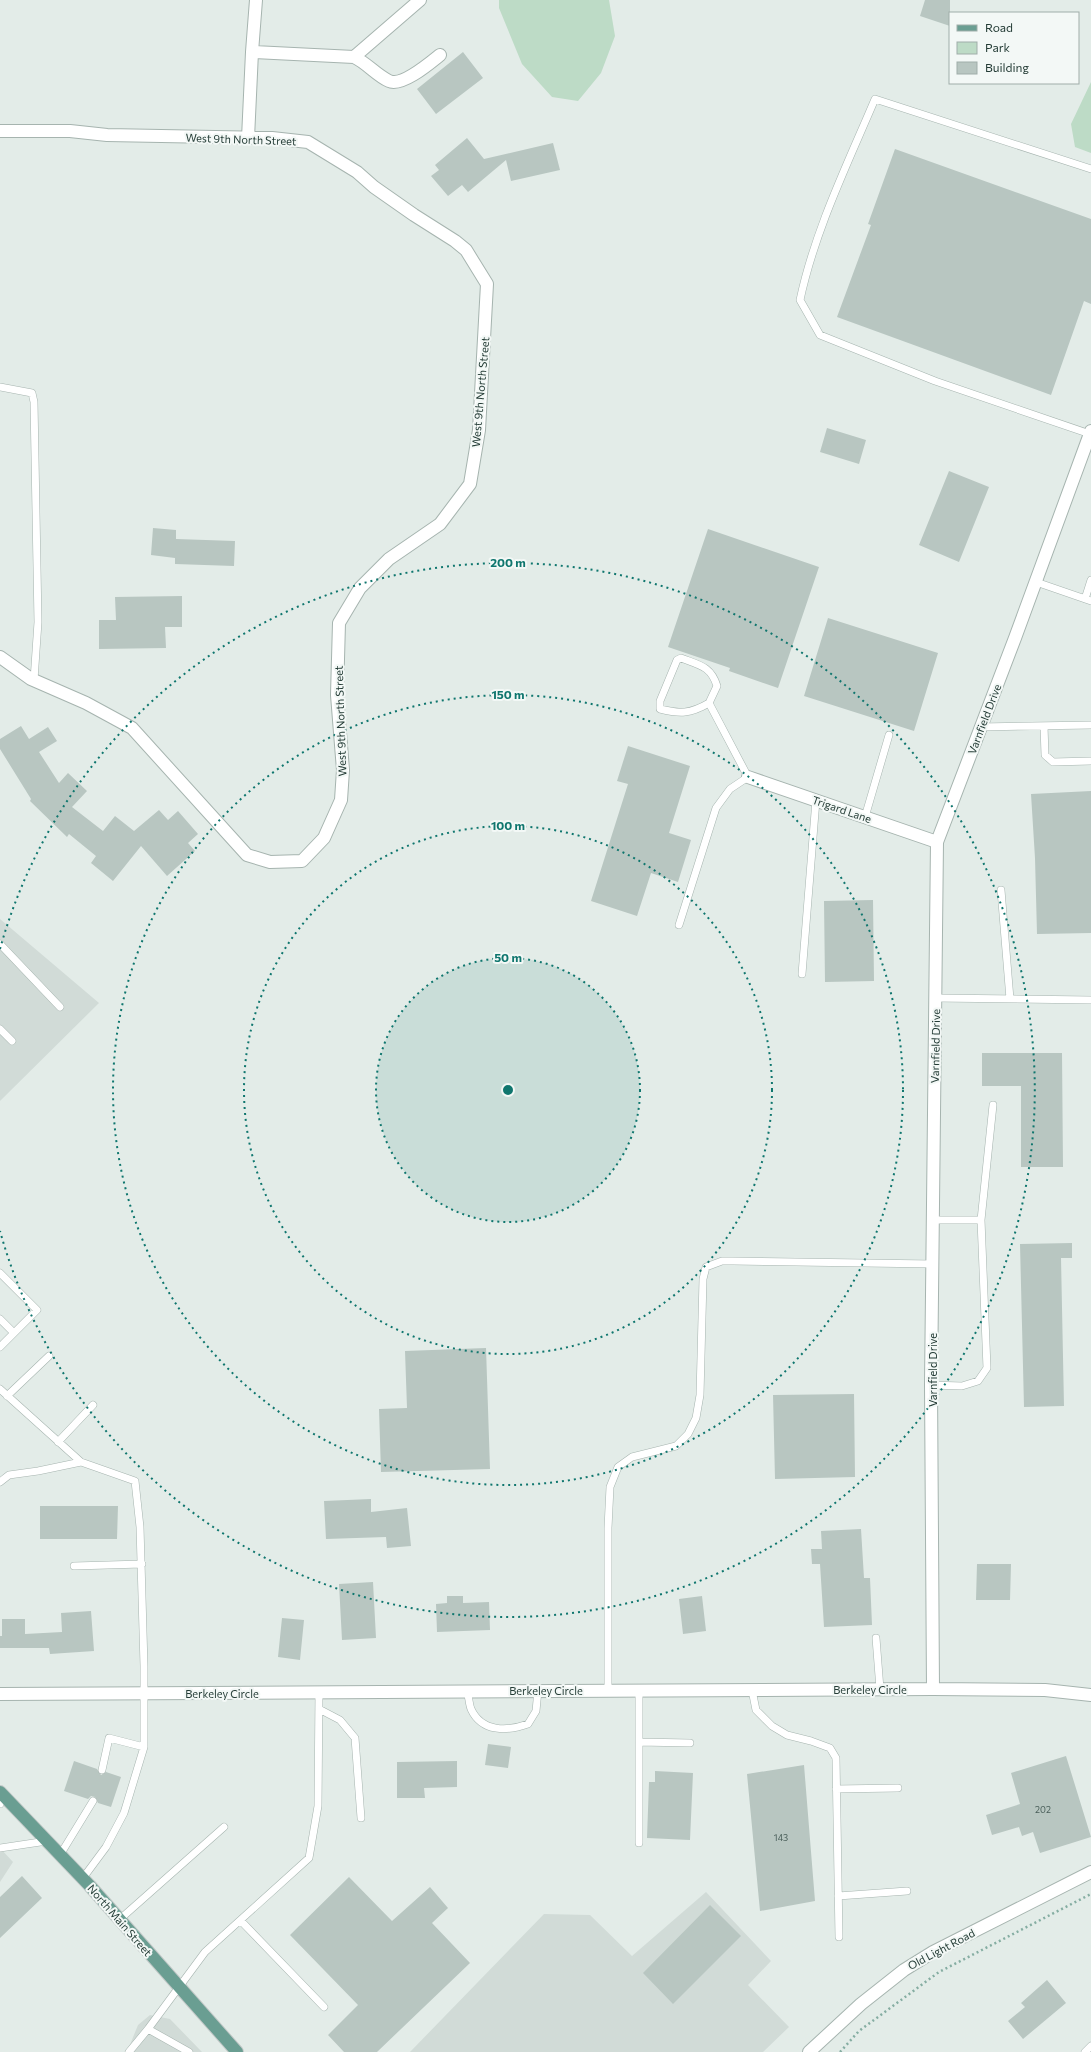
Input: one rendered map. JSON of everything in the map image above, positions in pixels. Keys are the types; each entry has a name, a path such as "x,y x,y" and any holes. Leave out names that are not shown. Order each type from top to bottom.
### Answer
{"main road":[{"name":"North Main Street","path":"1,1797 83,1878 237,2052"}],"street":[{"path":"248,138 256,0"},
{"path":"409,0 420,0"},
{"path":"354,56 420,0"},
{"path":"252,52 354,56 391,82 404,81 440,55"},
{"name":"West 9th North Street","path":"0,131 70,131 107,134 280,138 308,142 357,172 374,187 408,211 456,241 466,250 487,284 479,430 470,484 440,524 389,559 360,588 339,623 337,695 343,770 341,800 324,838 302,860 270,862 247,855 132,728 108,714 34,680 0,657"},
{"name":"Varnfield Drive","path":"933,1689 931,1385 937,842 1036,582 1090,433"},
{"name":"Trigard Lane","path":"748,777 937,842"},
{"name":"Berkeley Circle","path":"0,1694 933,1689 1045,1690 1091,1695"},
{"name":"Old Light Road","path":"809,2052 861,2004 904,1970 933,1952 1091,1872"}],"lane":[{"path":"1090,433 936,381 820,335 800,300 808,264 837,189 875,99 1091,169"},
{"path":"0,387 32,393 36,450 38,622 34,680"},
{"path":"1036,582 1088,600 1091,580"},
{"path":"681,658 708,668 714,676 717,686 709,703 699,709 680,714 660,708 660,702 677,660 681,658"},
{"path":"678,925 716,808 730,789 748,777 709,703"},
{"path":"981,727 1091,725"},
{"path":"1044,726 1045,755 1053,762 1091,761"},
{"path":"865,817 890,735"},
{"path":"802,974 816,800"},
{"path":"1001,890 1010,999"},
{"path":"0,944 60,1007"},
{"path":"936,998 1091,1000"},
{"path":"0,1030 12,1041"},
{"path":"931,1385 962,1386 978,1382 987,1368 982,1220 993,1105"},
{"path":"933,1220 982,1220"},
{"path":"608,1690 608,1528 610,1487 618,1467 632,1457 676,1446 688,1434 696,1418 700,1395 703,1279 706,1267 722,1261 933,1264"},
{"path":"0,1273 37,1310 0,1347"},
{"path":"0,1319 14,1333"},
{"path":"8,1396 50,1356"},
{"path":"0,1389 81,1462 135,1481 142,1564 144,1747 124,1813 106,1847 83,1878"},
{"path":"58,1442 93,1405"},
{"path":"0,1482 9,1475 38,1471 81,1462"},
{"path":"74,1566 142,1564"},
{"path":"876,1638 880,1689"},
{"path":"467,1691 471,1709 481,1723 494,1728 505,1729 528,1724 536,1711 538,1690"},
{"path":"639,1690 639,1843"},
{"path":"752,1690 756,1710 772,1726 787,1735 811,1741 830,1748 836,1758 839,1937"},
{"path":"129,2052 180,1988 205,1952 310,1858 318,1806 319,1692"},
{"path":"319,1709 340,1720 355,1738 361,1818"},
{"path":"102,1770 109,1738 144,1747"},
{"path":"639,1742 690,1743"},
{"path":"836,1789 898,1788"},
{"path":"60,1855 93,1801"},
{"path":"120,1920 224,1827"},
{"path":"0,1848 47,1841"},
{"path":"838,1896 907,1891"},
{"path":"241,1921 324,2007"},
{"path":"148,2029 189,2052"},
{"path":"1085,2052 1091,2046"}],"path":[{"path":"840,2052 859,2031 939,1972 1091,1894"}],"shaded area":[{"path":"0,919 99,1003 0,1101"},
{"path":"0,1848 13,1862 0,1882"},
{"path":"706,1892 771,1961 748,1985 789,2027 763,2052 410,2052 544,1914 590,1915 632,1956"},
{"path":"150,2015 170,2019 202,2052 127,2052 138,2025"}],"green space":[{"path":"499,0 609,0 615,36 601,73 578,101 552,97 522,64 499,8"},
{"path":"1091,82 1091,153 1075,147 1071,124"}],"building":[{"path":"925,0 950,0 949,26 920,16"},
{"path":"463,52 483,78 436,114 417,89"},
{"path":"467,138 484,159 553,143 560,170 511,181 506,160 468,192 462,185 448,196 431,176 439,170 435,165"},
{"path":"895,149 1091,219 1091,304 1084,301 1051,395 837,317 871,225 868,224"},
{"path":"827,428 866,440 859,464 820,452"},
{"path":"949,471 989,487 959,562 919,545"},
{"path":"153,528 176,530 176,539 235,541 234,566 175,564 175,558 151,555"},
{"path":"708,529 819,567 778,688 729,671 730,668 668,647"},
{"path":"182,596 182,627 165,627 166,648 99,649 99,620 116,620 115,597"},
{"path":"828,618 938,653 914,731 804,696"},
{"path":"21,726 29,739 48,727 57,741 39,752 59,783 68,773 87,791 72,807 103,831 115,816 134,831 159,810 168,820 178,811 198,834 188,843 195,851 167,876 141,846 113,881 91,863 96,856 69,834 67,837 30,801 31,799 0,749 0,739"},
{"path":"628,746 690,766 669,833 691,840 678,882 651,873 637,916 591,901 628,784 617,781"},
{"path":"1091,791 1091,933 1037,934 1035,858 1031,794"},
{"path":"873,900 874,981 825,982 824,901"},
{"path":"982,1053 1062,1053 1063,1167 1021,1167 1021,1086 982,1086"},
{"path":"1072,1243 1072,1258 1061,1258 1064,1406 1024,1407 1020,1244"},
{"path":"486,1348 490,1469 381,1472 379,1409 407,1408 405,1351"},
{"path":"854,1394 855,1477 775,1479 773,1395"},
{"path":"371,1499 371,1512 407,1508 411,1546 387,1548 386,1537 326,1539 324,1501"},
{"path":"40,1506 118,1506 117,1539 40,1539"},
{"path":"861,1529 864,1578 870,1578 872,1625 824,1627 820,1564 812,1564 811,1549 822,1549 821,1531"},
{"path":"977,1564 1011,1564 1010,1600 976,1600"},
{"path":"373,1582 376,1638 342,1640 339,1584"},
{"path":"447,1596 463,1596 463,1603 489,1602 490,1630 437,1632 436,1604 447,1603"},
{"path":"702,1596 706,1631 683,1634 679,1599"},
{"path":"91,1611 94,1651 50,1654 49,1648 0,1648 2,1619 25,1619 25,1634 62,1632 61,1613"},
{"path":"282,1618 304,1620 300,1660 278,1657"},
{"path":"488,1744 511,1747 508,1768 485,1765"},
{"path":"1066,1756 1091,1837 1040,1853 1033,1832 1022,1836 1019,1827 992,1835 986,1815 1020,1804 1011,1773"},
{"path":"74,1761 97,1769 101,1775 106,1772 121,1777 111,1807 98,1803 95,1797 91,1796 88,1799 64,1791"},
{"path":"457,1761 457,1787 424,1788 425,1798 397,1798 397,1762"},
{"path":"804,1765 815,1901 760,1911 747,1774"},
{"path":"655,1771 693,1773 690,1840 647,1838 649,1782 655,1782"},
{"path":"22,1876 42,1898 0,1938 0,1897"},
{"path":"349,1877 392,1921 430,1887 448,1908 432,1923 470,1963 377,2052 344,2052 328,2035 358,2005 290,1935"},
{"path":"710,1905 741,1936 673,2004 643,1973"},
{"path":"1047,1980 1066,2003 1023,2039 1008,2021 1025,2007 1021,2003"}]}
